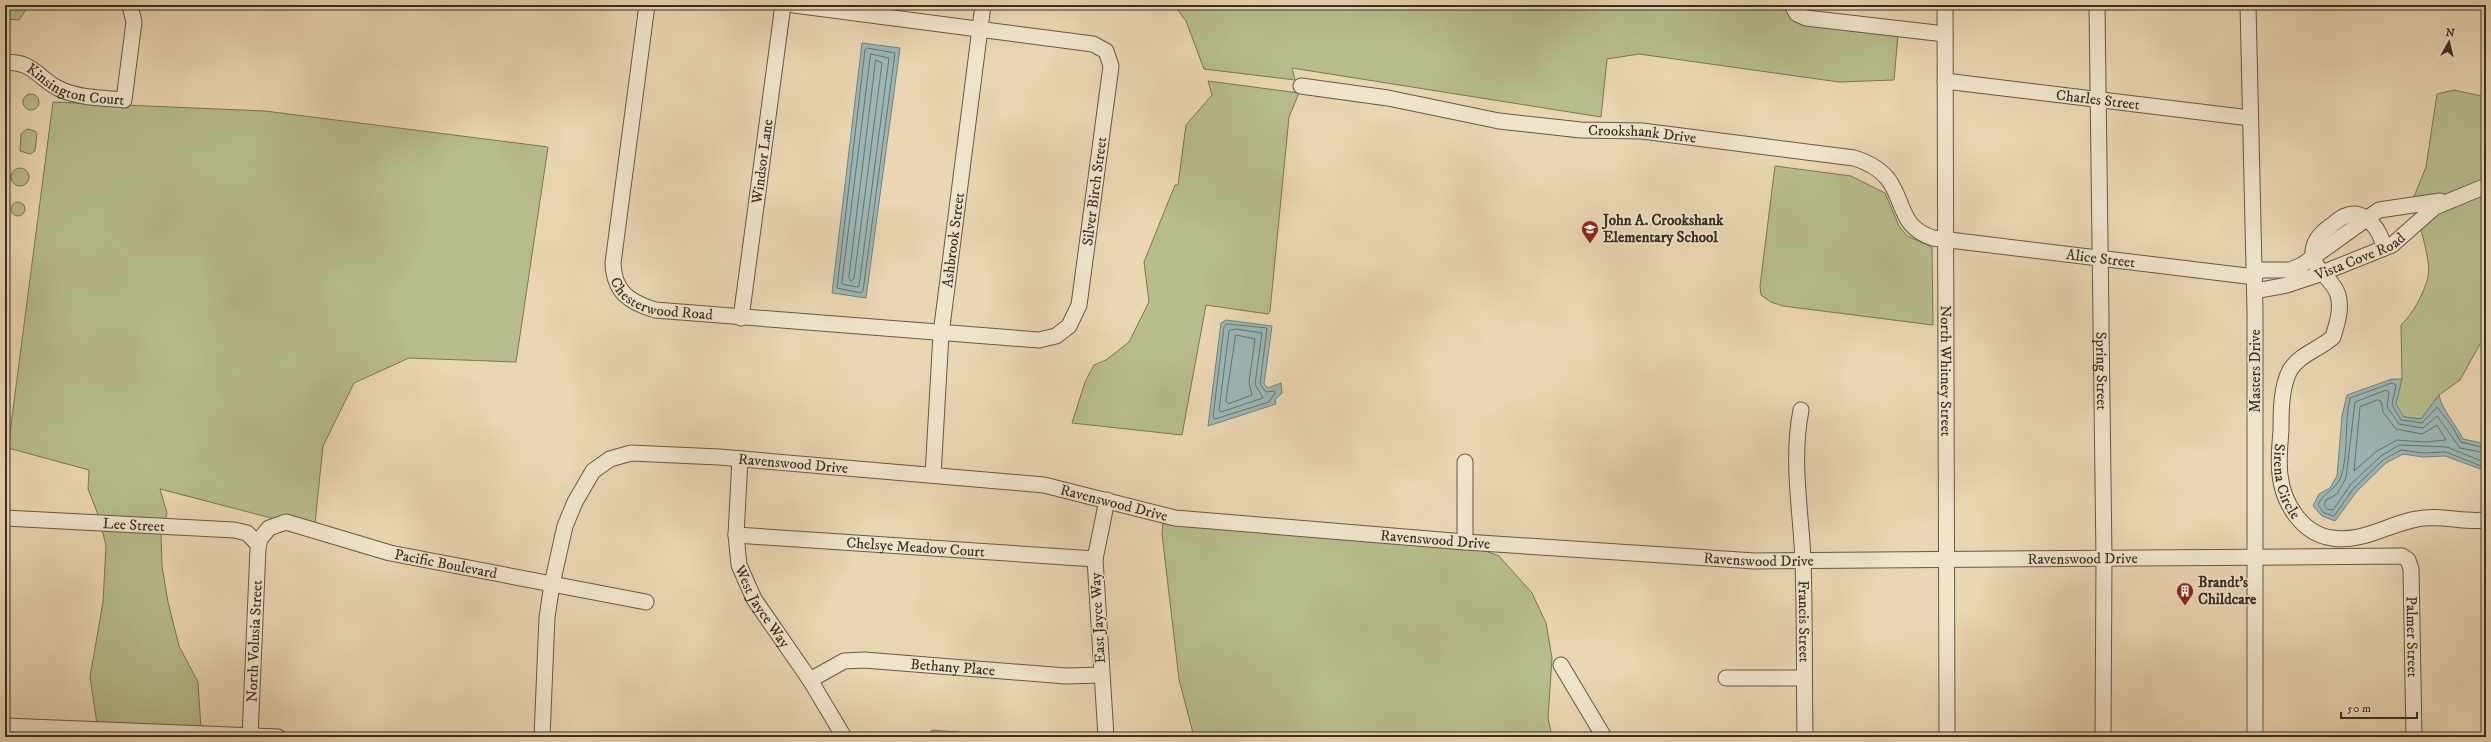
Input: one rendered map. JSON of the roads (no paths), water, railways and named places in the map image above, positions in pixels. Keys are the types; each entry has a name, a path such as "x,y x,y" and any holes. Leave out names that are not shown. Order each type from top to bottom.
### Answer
{"street":[{"name":"Kinsington Court","path":"5,63 19,63 29,66 61,90 124,100 134,22 130,5"},
{"name":"Chesterwood Road","path":"647,5 613,263 613,276 622,293 638,305 655,310 941,334"},
{"name":"Windsor Lane","path":"741,318 783,5"},
{"name":"Silver Birch Street","path":"794,5 1093,44 1106,50 1111,66 1079,305 1069,326 1056,336 1039,340 941,334"},
{"name":"Ashbrook Street","path":"933,475 941,334 983,5"},
{"name":"North Whitney Street","path":"1944,5 1947,737"},
{"name":"Spring Street","path":"2097,5 2104,559 2103,737"},
{"name":"Masters Drive","path":"2248,5 2255,280 2255,737"},
{"path":"1795,9 1806,18 1945,34"},
{"name":"Charles Street","path":"1945,82 2250,118"},
{"name":"Crookshank Drive","path":"1301,86 1388,98 1499,120 1581,130 1642,131 1854,158 1877,168 1889,180 1904,215 1916,230 1927,236 1946,240"},
{"name":"Vista Cove Road","path":"2255,280 2287,285 2323,273 2384,248 2402,238 2418,220 2435,207 2453,198 2486,186"},
{"name":"Vista Cove Road","path":"2255,280 2290,270 2313,259 2380,210 2453,198"},
{"path":"2366,219 2375,225 2382,236 2384,248"},
{"name":"Alice Street","path":"1946,240 2099,258 2255,280"},
{"name":"Sirena Circle","path":"2313,259 2338,296 2339,315 2333,337 2300,359 2290,370 2285,387 2281,410 2280,475 2285,494 2296,517 2308,528 2330,538 2349,539 2418,518 2486,520"},
{"name":"Francis Street","path":"1801,410 1796,447 1796,476 1803,560 1805,737"},
{"name":"Ravenswood Drive","path":"542,737 547,617 552,584 561,543 575,502 586,480 601,464 620,455 631,453 740,459 1044,485 1107,500 1147,513 1175,518 1465,542 1740,560 2402,556 2408,560"},
{"name":"West Jayce Way","path":"740,459 736,535 739,565 754,600 810,680 844,737"},
{"path":"1465,462 1465,542"},
{"name":"East Jayce Way","path":"1106,737 1095,559 1107,500"},
{"name":"Lee Street","path":"5,518 234,530 247,533 258,544"},
{"name":"Pacific Boulevard","path":"258,544 269,528 286,522 390,553 646,602"},
{"name":"Chelsye Meadow Court","path":"736,535 1095,559"},
{"name":"North Volusia Street","path":"250,736 258,544"},
{"name":"Palmer Street","path":"2408,560 2411,569 2414,737"},
{"name":"Bethany Place","path":"810,680 844,661 864,660 1066,676 1101,675"},
{"path":"1561,665 1604,737"},
{"path":"1726,678 1804,678"},
{"path":"5,726 278,737"}],"water":[{"path":"862,43 900,48 866,298 832,293"},
{"path":"1226,320 1272,326 1264,384 1268,388 1281,383 1282,393 1275,400 1276,404 1208,426 1221,323"},
{"path":"2392,379 2402,379 2396,404 2404,417 2421,419 2439,395 2446,412 2463,439 2486,444 2486,471 2445,456 2423,457 2403,454 2386,463 2357,491 2335,521 2322,516 2313,506 2319,494 2330,488 2337,476 2342,416 2347,395"},
{"path":"932,730 1023,737 924,737"}],"place":[{"name":"John A. Crookshank Elementary School","path":"1590,244"},
{"name":"Brandt's Childcare","path":"2185,606"}]}
